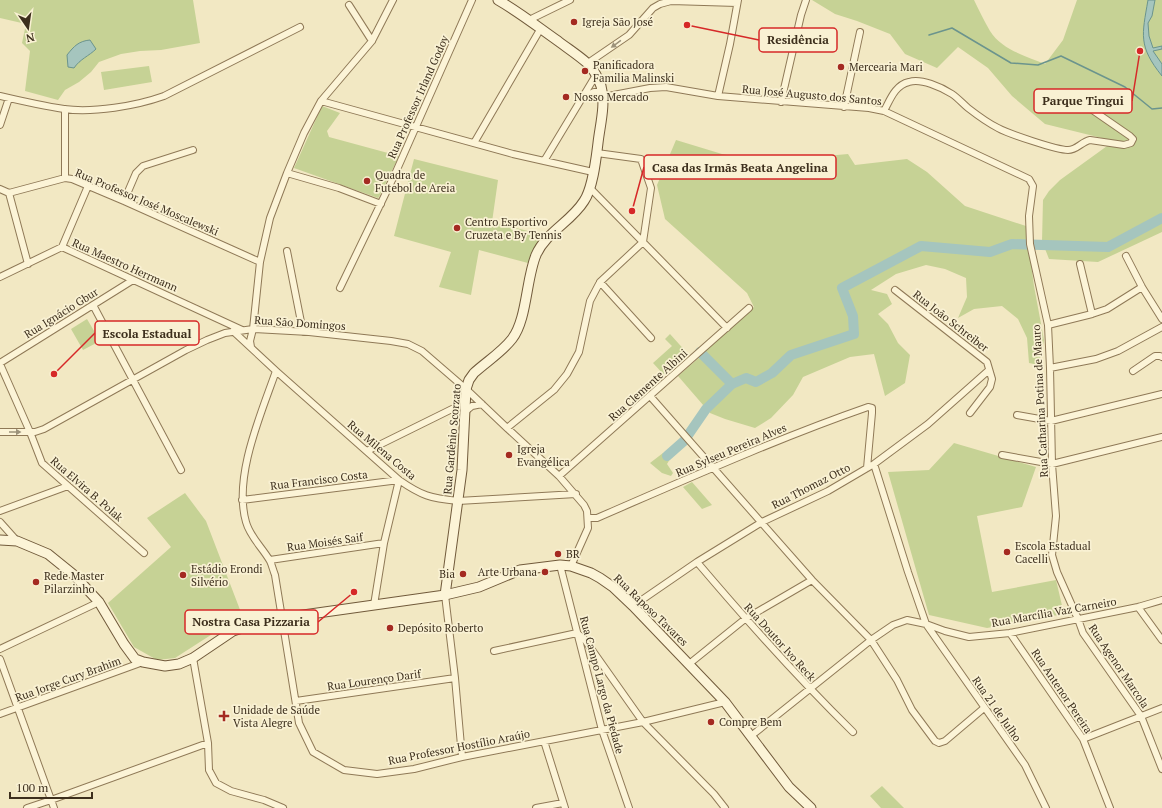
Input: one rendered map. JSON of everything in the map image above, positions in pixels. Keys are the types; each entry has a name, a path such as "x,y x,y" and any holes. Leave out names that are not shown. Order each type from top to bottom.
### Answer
{"main road":[{"name":"Rua Gardênio Scorzato","path":"445,596 462,470 466,389 469,380 474,373 512,338 518,328 526,298 528,279 536,255 545,240 580,205 590,188 597,153 602,95 596,75 588,63 530,20 498,0"},
{"name":"Rua Raposo Tavares","path":"0,540 17,541 48,554 74,575 99,602 135,660 165,666 179,664 193,658 233,631 250,625 282,618 445,596 479,587 520,570 560,565 571,566 591,573 613,586 633,606 725,702 789,787 811,808"}],"street":[{"path":"251,347 250,341 253,329 260,262 270,218 287,173 304,133 322,101 372,41 393,0"},
{"name":"Rua Professor Irland Godoy","path":"340,288 381,204 472,0"},
{"path":"530,20 570,0"},
{"path":"781,102 801,15 806,0"},
{"path":"588,63 629,35 653,8 660,4 671,1 737,2 730,44 718,96"},
{"path":"349,5 372,41"},
{"path":"0,96 65,109 101,110 154,100 300,27"},
{"path":"474,143 541,28"},
{"path":"844,107 860,32"},
{"path":"544,161 580,99 596,75"},
{"path":"884,111 891,95 899,88 908,82 923,81 952,94 969,109 999,129 1060,149 1069,150 1077,148 1084,142 1090,140 1124,145 1131,143 1132,139 1130,136 1074,98"},
{"name":"Rua José Augusto dos Santos","path":"580,99 594,92 602,95 666,87 718,96 884,111 1029,179"},
{"path":"0,125 9,98"},
{"path":"322,101 474,143 593,172"},
{"path":"65,109 66,178"},
{"path":"124,201 136,173 143,166 193,150"},
{"path":"507,428 554,390 574,363 579,352 590,301 600,282 643,242 651,188 641,159 597,153"},
{"path":"287,173 339,188 381,204"},
{"name":"Rua Professor José Moscalewski","path":"9,193 66,178 72,179 260,262"},
{"name":"Rua Catharina Potina de Mauro","path":"1029,179 1033,186 1030,216 1030,244 1048,325 1052,464 1056,516 1052,555 1057,572 1078,619"},
{"path":"62,247 88,186"},
{"path":"0,188 9,193 28,264"},
{"path":"590,188 727,328"},
{"name":"Rua Maestro Herrmann","path":"0,277 62,247 242,330"},
{"path":"287,251 303,332"},
{"path":"1126,256 1142,287 1162,319"},
{"path":"1080,264 1092,314"},
{"name":"Rua Ignácio Gbur","path":"0,364 133,280"},
{"path":"600,282 651,338"},
{"path":"1048,325 1107,309 1142,287"},
{"name":"Rua João Schreiber","path":"895,290 987,362 992,380 990,387 970,413"},
{"path":"93,305 181,470"},
{"name":"Rua Clemente Albini","path":"559,476 749,308"},
{"path":"223,321 225,333"},
{"path":"1050,368 1096,359 1118,351 1162,327"},
{"name":"Rua São Domingos","path":"0,432 30,432 44,429 196,345 233,331 253,329 303,332 391,341 408,344 422,351 466,389 559,476 576,494 587,511 588,518"},
{"name":"Rua Milena Costa","path":"233,331 399,480 417,492 427,496 458,501 576,494"},
{"path":"1133,371 1155,356 1162,357"},
{"name":"Rua Elvira B. Polak","path":"0,364 42,463 144,553"},
{"name":"Rua Thomaz Otto","path":"633,606 697,562 762,522 828,491 874,464 928,424 989,370"},
{"name":"Rua Professor Hostílio Araújo","path":"276,371 248,454 242,500 249,531 270,560 275,575 299,723 313,752 344,770 377,774 414,769 462,757 643,722 725,702"},
{"path":"1018,415 1051,421 1162,394"},
{"path":"650,396 812,580 871,640 897,680 912,710 935,741 939,743 945,741 984,708"},
{"path":"466,411 472,406 482,404"},
{"name":"Rua Sylseu Pereira Alves","path":"588,518 598,518 714,467 811,427 868,407 872,408 872,419 867,468"},
{"path":"367,451 452,409"},
{"path":"1002,455 1052,464 1162,438"},
{"path":"874,464 926,624"},
{"path":"374,605 384,543 399,480"},
{"name":"Rua Francisco Costa","path":"242,500 399,480"},
{"path":"0,511 68,486"},
{"path":"571,566 588,528 588,518"},
{"path":"0,522 17,541"},
{"name":"Rua Moisés Saif","path":"270,560 384,543"},
{"name":"Rua Doutor Ivo Reck","path":"697,562 745,619 809,689 853,732"},
{"name":"Rua Campo Largo da Piedade","path":"560,565 602,730 629,808"},
{"path":"689,664 745,619 812,580"},
{"name":"Rua Gardênio Scorzato","path":"445,596 455,678 462,757"},
{"name":"Rua Marcília Vaz Carneiro","path":"751,736 871,640 892,625 907,620 919,622 969,637 1010,633 1138,607 1162,600"},
{"path":"0,649 99,602"},
{"path":"1138,607 1162,640"},
{"name":"Rua Agenor Marcola","path":"1078,619 1083,633 1141,716 1162,769"},
{"name":"Rua 21 de Julho","path":"926,624 1025,765 1046,808"},
{"path":"494,652 577,633 585,640 643,722 714,794 725,808"},
{"name":"Rua Antenor Pereira","path":"1010,633 1083,740 1110,808"},
{"path":"193,658 208,744 209,770 216,783 231,791 264,800 282,808"},
{"path":"0,659 54,808"},
{"name":"Rua Jorge Cury Brahim","path":"0,714 143,662"},
{"name":"Rua Lourenço Darif","path":"296,701 455,678"},
{"path":"1083,740 1162,708"},
{"path":"536,808 564,806 544,741"},
{"path":"27,808 208,744"}],"green space":[{"path":"0,0 193,0 200,43 161,50 121,54 99,62 91,72 79,82 65,90 58,100 25,91 30,51 22,43 26,24 0,18"},
{"path":"812,0 974,0 995,38 1015,52 1045,64 1063,40 1077,0 1162,0 1162,232 1098,262 1049,259 1042,241 1043,200 1049,191 1060,180 1114,141 1045,124 1012,96 988,68 958,47 937,68 905,54 890,34 835,14"},
{"path":"149,66 152,82 104,90 101,72"},
{"path":"322,106 340,113 327,131 329,137 399,156 378,198 294,168"},
{"path":"676,140 722,154 804,170 826,156 848,154 855,165 907,159 927,172 965,206 1026,226 1034,286 1044,340 1039,365 1029,363 1027,338 1018,319 1002,306 974,309 958,318 967,297 966,278 945,269 926,265 896,274 871,290 887,294 892,304 878,314 888,324 898,343 910,355 905,383 885,396 874,354 850,357 803,377 793,395 771,418 755,428 710,413 678,376 754,307 747,293 665,219 657,185"},
{"name":"Centro Esportivo Cruzeta e By Tennis","path":"414,159 498,180 492,222 544,235 528,263 479,250 471,295 439,287 451,252 394,236"},
{"path":"87,319 100,341 83,350 71,329"},
{"path":"670,334 688,354 665,376 653,363 672,346 665,339"},
{"path":"954,443 1036,467 1022,507 977,516 992,592 1056,580 1064,614 987,628 929,615 888,472 929,470"},
{"path":"663,453 670,459 667,464 673,473 671,476 662,473 650,463"},
{"path":"692,482 712,505 702,509 683,487"},
{"name":"Estádio Erondi Silvério","path":"185,493 206,521 242,615 175,658 157,660 134,647 108,603 171,547 147,518"},
{"path":"882,786 904,808 881,808 870,796"}],"water":[{"path":"1148,0 1155,0 1152,16 1148,23 1149,36 1153,48 1162,46 1162,49 1153,51 1162,64 1162,76 1154,66 1145,48 1143,32"},
{"path":"90,40 96,49 79,62 74,68 68,67 67,55 80,43"}],"waterway":[{"path":"929,35 952,28 1011,63 1038,65 1061,56 1125,87 1152,109 1162,108"},
{"path":"667,456 684,441 706,409 732,384 746,378 756,382 772,373 791,355 854,334 853,316 842,288 921,246 990,252 1012,244 1108,247 1162,218"},
{"path":"700,352 732,384"}],"place":[{"name":"Igreja São José","path":"574,22"},
{"name":"Residência","path":"687,25"},
{"name":"Parque Tingui","path":"1140,51"},
{"name":"Mercearia Mari","path":"841,67"},
{"name":"Panificadora Familia Malinski","path":"585,71"},
{"name":"Nosso Mercado","path":"566,97"},
{"name":"Quadra de Futebol de Areia","path":"367,181"},
{"name":"Casa das Irmãs Beata Angelina","path":"632,211"},
{"name":"Centro Esportivo Cruzeta e By Tennis","path":"457,228"},
{"name":"Escola Estadual","path":"54,374"},
{"name":"Igreja Evangélica","path":"509,455"},
{"name":"Escola Estadual Cacelli","path":"1007,552"},
{"name":"BR","path":"558,554"},
{"name":"Arte Urbana","path":"545,572"},
{"name":"Bia","path":"463,574"},
{"name":"Estádio Erondi Silvério","path":"183,575"},
{"name":"Rede Master Pilarzinho","path":"36,582"},
{"name":"Nostra Casa Pizzaria","path":"354,592"},
{"name":"Depósito Roberto","path":"390,628"},
{"name":"Unidade de Saúde Vista Alegre","path":"224,716"},
{"name":"Compre Bem","path":"711,722"}]}
